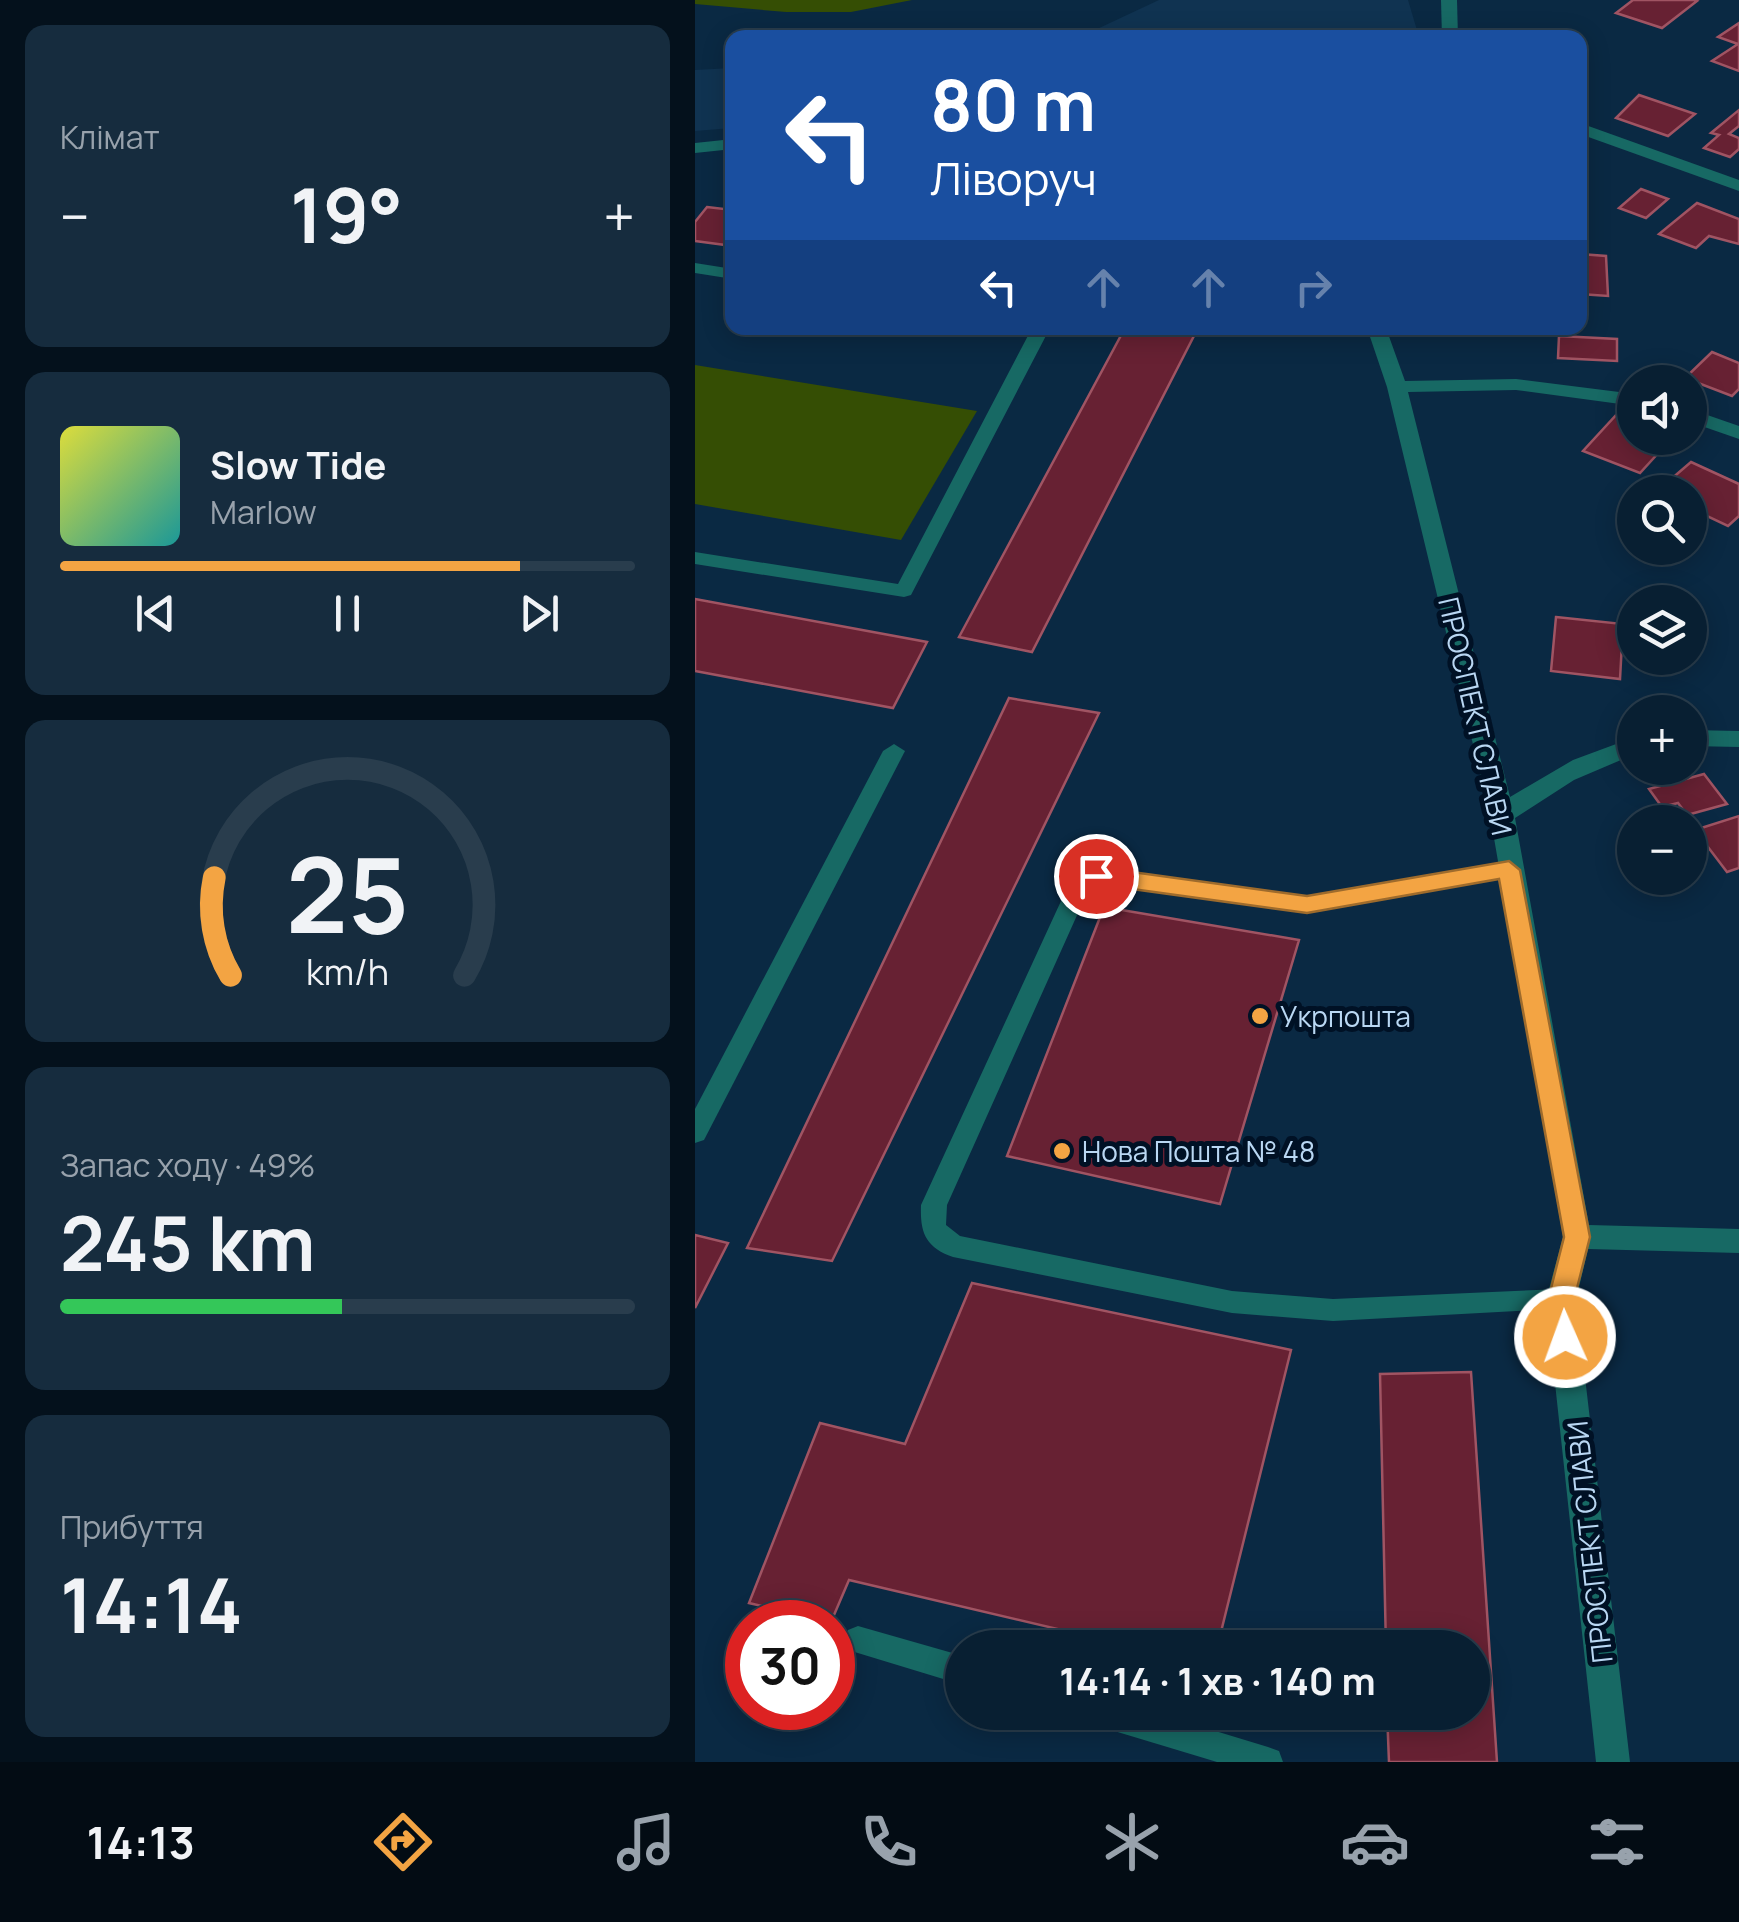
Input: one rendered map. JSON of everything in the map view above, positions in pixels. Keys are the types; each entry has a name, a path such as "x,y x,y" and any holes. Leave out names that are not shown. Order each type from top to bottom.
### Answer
{"street":[{"path":"1449,0 1450,30"},
{"path":"1587,131 1739,186"},
{"path":"695,148 725,145"},
{"name":"ПРОСПЕКТ СЛАВИ","path":"1379,335 1397,387 1502,815 1577,1237 1561,1300 1613,1762"},
{"path":"1397,387 1499,382 1617,397"},
{"path":"1707,421 1739,432"},
{"path":"1707,738 1739,739"},
{"path":"1502,815 1546,782 1587,760 1617,751"},
{"path":"1577,1237 1739,1241"}],"lane":[{"path":"695,268 725,273"},
{"path":"695,558 903,591 1037,335"},
{"path":"695,1133 894,751"},
{"path":"1509,870 1307,904 1096,876 1078,888 934,1206 933,1230 953,1246 1232,1302 1333,1310 1561,1300"},
{"path":"857,1640 945,1666"},
{"path":"1161,1730 1267,1762"}],"shaded area":[{"path":"1159,0 1408,0 1417,30 1095,30"},
{"path":"725,68 725,129 695,131 695,70"}],"green space":[{"path":"695,0 912,0 851,12 786,12 695,4"},
{"path":"695,365 977,411 901,540 695,504"}],"building":[{"path":"1633,0 1697,1 1662,28 1616,13"},
{"path":"1739,23 1739,71 1712,61 1738,44 1718,37"},
{"path":"1639,95 1695,114 1668,136 1616,118"},
{"path":"1739,110 1739,126 1729,134 1739,138 1739,149 1730,157 1704,148 1719,135 1711,133"},
{"path":"1641,189 1668,199 1646,218 1619,208"},
{"path":"1697,203 1739,219 1739,244 1709,236 1696,248 1659,234"},
{"path":"707,207 725,209 725,245 695,241 695,222"},
{"path":"1587,255 1606,256 1608,296 1587,294"},
{"path":"1121,335 1194,335 1032,652 959,637"},
{"path":"1559,336 1617,339 1617,361 1558,358"},
{"path":"1712,352 1739,363 1739,389 1732,396 1707,386 1707,365 1698,365"},
{"path":"1617,414 1617,455 1656,455 1640,473 1583,451"},
{"path":"1691,462 1739,484 1739,516 1728,526 1707,516 1707,475 1676,475"},
{"path":"695,599 927,642 893,708 695,671"},
{"path":"1556,617 1617,623 1620,679 1551,671"},
{"path":"1009,698 1099,713 832,1261 747,1248"},
{"path":"1707,778 1727,804 1707,810 1707,805 1661,805 1649,789 1707,785"},
{"path":"1739,816 1739,868 1727,872 1707,846 1707,826"},
{"path":"1104,907 1299,940 1220,1204 1007,1156"},
{"path":"695,1235 728,1243 695,1308"},
{"path":"972,1283 1291,1350 1221,1630 1062,1630 849,1580 840,1600 750,1600 820,1423 905,1444"},
{"path":"1471,1372 1488,1630 1386,1630 1380,1374"},
{"path":"1490,1657 1497,1762 1389,1762 1388,1730 1490,1730"}],"place":[{"name":"Укрпошта","path":"1260,1016"},
{"name":"Нова Пошта № 48","path":"1062,1151"}],"route":[{"path":"1096,876 1307,904 1509,870 1577,1237 1561,1300 1565,1337"}]}
